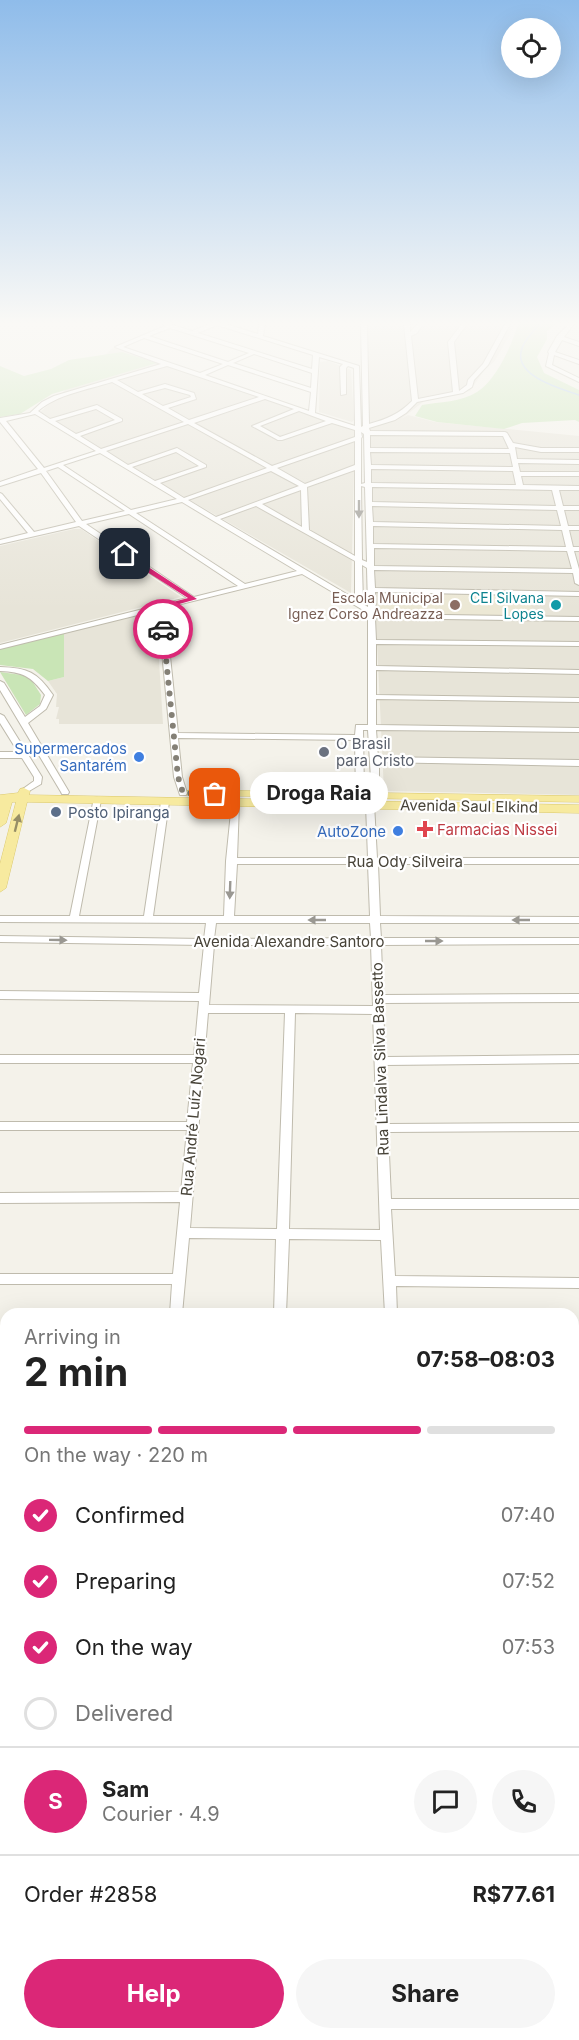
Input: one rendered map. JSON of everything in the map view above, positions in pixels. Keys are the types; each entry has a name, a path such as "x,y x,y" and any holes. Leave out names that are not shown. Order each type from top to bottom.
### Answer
{"main road":[{"name":"Avenida Saul Elkind","path":"2,796 65,792 183,793 236,799 579,799"},
{"path":"165,802 189,797 183,793"},
{"name":"Avenida Saul Elkind","path":"24,795 165,802 360,794 373,799 579,809"},
{"path":"0,888 24,795"},
{"path":"0,823 2,796"}],"street":[{"path":"46,419 359,604 373,615 579,619"},
{"path":"49,421 55,419"},
{"path":"75,436 119,419"},
{"path":"184,419 304,486"},
{"path":"0,484 198,419"},
{"path":"273,419 255,426 276,438 283,439 334,420 358,430"},
{"path":"358,419 359,604"},
{"name":"Rua Lindalva Silva Bassetto","path":"368,419 373,590 373,861 385,1234 391,1308"},
{"path":"368,429 392,419"},
{"path":"1,420 43,471 81,524 193,599"},
{"path":"0,542 183,500 274,468 358,430 505,434 511,448 520,487"},
{"path":"369,450 511,448 579,450"},
{"path":"127,466 177,450 204,466 155,483"},
{"path":"516,468 579,462"},
{"path":"60,466 243,586"},
{"path":"215,519 359,466"},
{"path":"369,467 516,468 579,474"},
{"path":"359,485 579,488"},
{"path":"304,486 306,531"},
{"path":"555,488 565,528 575,549 579,583"},
{"path":"0,495 33,535"},
{"path":"257,504 372,568 578,571"},
{"path":"370,504 579,508"},
{"path":"371,524 579,528"},
{"path":"372,546 575,549"},
{"path":"0,647 302,572"},
{"path":"373,590 579,594"},
{"path":"344,596 359,591"},
{"path":"161,606 178,777 183,793"},
{"path":"373,642 579,644"},
{"path":"373,668 579,672"},
{"path":"0,669 30,672 36,676 49,695 43,707 24,722"},
{"path":"0,683 65,792"},
{"path":"373,697 579,700"},
{"path":"1,720 38,777 38,782 24,795"},
{"path":"360,794 359,727 579,730"},
{"path":"174,735 359,738"},
{"path":"359,750 372,739"},
{"path":"0,755 24,755"},
{"path":"372,759 579,764"},
{"path":"229,920 236,799"},
{"path":"74,919 97,800"},
{"path":"148,920 165,802"},
{"name":"Rua Ody Silveira","path":"231,861 579,861"},
{"name":"Avenida Alexandre Santoro","path":"0,919 579,920"},
{"name":"Rua André Luíz Nogari","path":"177,1308 211,920"},
{"name":"Avenida Alexandre Santoro","path":"0,939 209,942 579,941"},
{"path":"0,995 204,1003 290,1011 379,1005 579,998"},
{"path":"280,1308 290,1011"},
{"path":"0,1059 199,1059"},
{"path":"380,1060 579,1059"},
{"path":"0,1126 193,1126"},
{"path":"383,1128 579,1127"},
{"path":"0,1198 186,1197"},
{"path":"385,1204 579,1204"},
{"path":"183,1233 385,1234"},
{"path":"0,1279 179,1279"},
{"path":"389,1281 579,1283"}],"shaded area":[{"path":"50,419 324,419 355,430 351,593"},
{"path":"366,419 424,419 579,436 579,795 384,791"},
{"path":"81,529 181,597 0,643 0,546"},
{"name":"Escola Municipal Ignez Corso Andreazza","path":"379,592 529,595 534,616 380,614"},
{"path":"150,611 156,613 163,724 59,724 59,719 56,719 59,707 56,707 57,694 48,681 64,677 64,632"}],"green space":[{"path":"427,419 579,419 579,422 575,420 522,423 504,429"},
{"path":"64,632 64,677 48,681 33,669 0,665 0,647"},
{"path":"0,672 29,676 41,695 40,704 26,715"}],"way so far":[{"path":"163,629 178,777 183,793 215,794"}],"place":[{"name":"Escola Municipal Ignez Corso Andreazza","path":"455,605"},
{"name":"CEI Silvana Lopes","path":"556,605"},
{"name":"O Brasil para Cristo","path":"324,752"},
{"name":"Supermercados Santarém","path":"139,757"},
{"name":"Droga Raia","path":"215,794"},
{"name":"Posto Ipiranga","path":"56,812"},
{"name":"Farmacias Nissei","path":"425,829"},
{"name":"AutoZone","path":"398,831"}],"route":[{"path":"125,554 193,599 161,606 163,629"}]}
